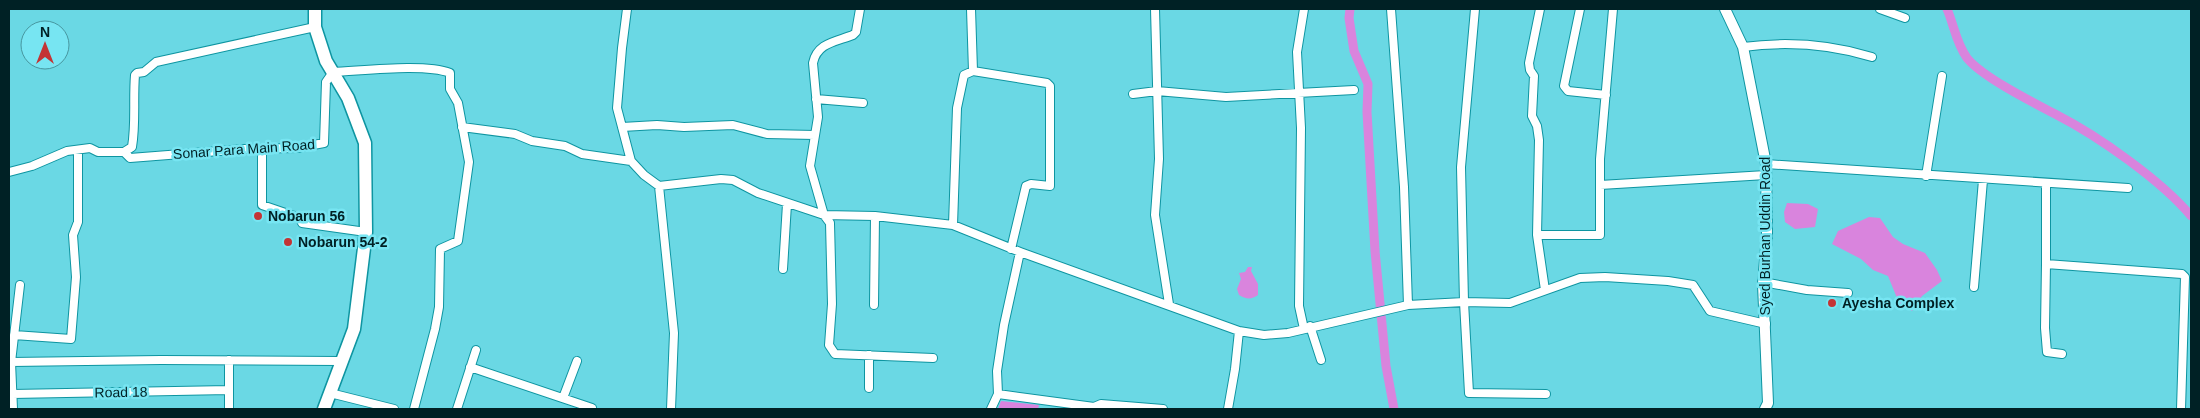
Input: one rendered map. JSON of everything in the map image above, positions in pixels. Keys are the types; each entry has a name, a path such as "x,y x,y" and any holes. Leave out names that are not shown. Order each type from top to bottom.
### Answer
{"main road":[{"path":"315,9 315,27 326,61 348,98 365,143 366,232 354,329 340,361 324,409"}],"street":[{"path":"627,9 617,108 631,161 644,175 659,186 720,179 733,180 758,193 824,215 875,216 953,225 1011,249 1169,304 1239,331 1264,336 1408,305 1464,302 1510,303 1580,278 1605,277 1668,281 1693,285 1710,311 1766,324"},
{"path":"860,9 856,32 853,35 819,48 813,63 818,117 810,166 824,215 830,223 832,304 829,345 835,354 933,358"},
{"path":"971,9 973,71"},
{"path":"1156,9 1159,159 1155,216 1169,304"},
{"path":"1304,9 1297,52 1300,94 1300,306 1321,360"},
{"path":"1391,9 1404,187 1408,305"},
{"path":"1475,9 1461,167 1464,302 1469,393 1546,394"},
{"path":"1540,9 1529,63 1530,70 1534,76 1532,116 1537,126 1539,140 1537,235 1545,290"},
{"path":"1580,9 1564,86 1568,91 1606,95"},
{"path":"1537,235 1599,235 1600,185 1613,9"},
{"name":"Syed Burhan Uddin Road","path":"1725,9 1743,47 1766,170 1767,236 1763,282 1768,403 1765,409"},
{"path":"1880,9 1905,18"},
{"path":"124,152 132,147 135,135 133,112 135,75 137,73 144,72 156,62 315,27"},
{"path":"1743,47 1766,44 1808,44 1872,57"},
{"path":"333,72 412,68 450,73 450,89 458,103 469,162 464,203 458,240 440,249 439,307 436,329 414,409"},
{"path":"953,225 957,108 964,75 973,71 1047,83 1050,86 1050,186 1031,184 1026,186 1011,249"},
{"name":"Sonar Para Main Road","path":"9,172 32,166 67,151 90,148 98,152 124,152 130,158 297,148 324,143 326,82 333,72"},
{"path":"1926,176 1942,76"},
{"path":"1133,94 1157,91 1226,97 1354,90"},
{"path":"816,99 863,104"},
{"path":"622,127 716,124 742,127 767,134 815,135"},
{"path":"462,126 516,134 532,141 565,146 582,154 631,161"},
{"path":"262,149 262,205 300,218 302,223 366,232"},
{"path":"14,335 71,340 76,277 73,235 78,222 78,150"},
{"path":"1600,185 1766,170 1926,176 2128,188"},
{"path":"1974,287 1983,180"},
{"path":"2046,184 2045,328 2048,352 2062,354"},
{"path":"659,186 674,333 671,409"},
{"path":"783,269 787,204"},
{"path":"874,305 875,216"},
{"path":"991,409 998,394 997,371 1004,325 1020,252"},
{"path":"2046,264 2182,274 2185,277 2187,336 2181,409"},
{"path":"1763,282 1807,290 1848,293"},
{"path":"13,409 11,362 20,285"},
{"path":"1228,409 1239,331"},
{"path":"457,409 476,350"},
{"path":"869,355 869,388"},
{"path":"229,360 229,409"},
{"path":"11,362 340,361"},
{"path":"563,398 577,361"},
{"path":"470,367 592,408"},
{"name":"Road 18","path":"12,394 229,390"},
{"path":"330,393 394,409"},
{"path":"998,394 1094,408 1102,404 1163,409"}],"shaded area":[{"path":"1787,203 1808,204 1818,209 1815,227 1795,229 1785,222 1784,212"},
{"path":"1869,217 1880,218 1893,237 1903,244 1925,253 1937,270 1942,281 1922,296 1912,311 1899,303 1888,276 1873,270 1861,259 1832,244 1838,231"},
{"path":"1248,267 1252,267 1251,271 1258,284 1258,295 1253,298 1239,295 1237,289 1241,279 1239,273 1245,272"},
{"path":"1001,401 1039,405 1038,409 998,409"}],"waterway":[{"path":"1350,9 1349,18 1354,51 1368,84 1367,112 1375,251 1386,366 1394,409"},
{"path":"1947,9 1960,46 1974,65 2009,89 2073,124 2110,147 2164,188 2191,216"}],"place":[{"name":"Nobarun 56","path":"258,216"},
{"name":"Nobarun 54-2","path":"288,242"},
{"name":"Ayesha Complex","path":"1832,303"}]}
